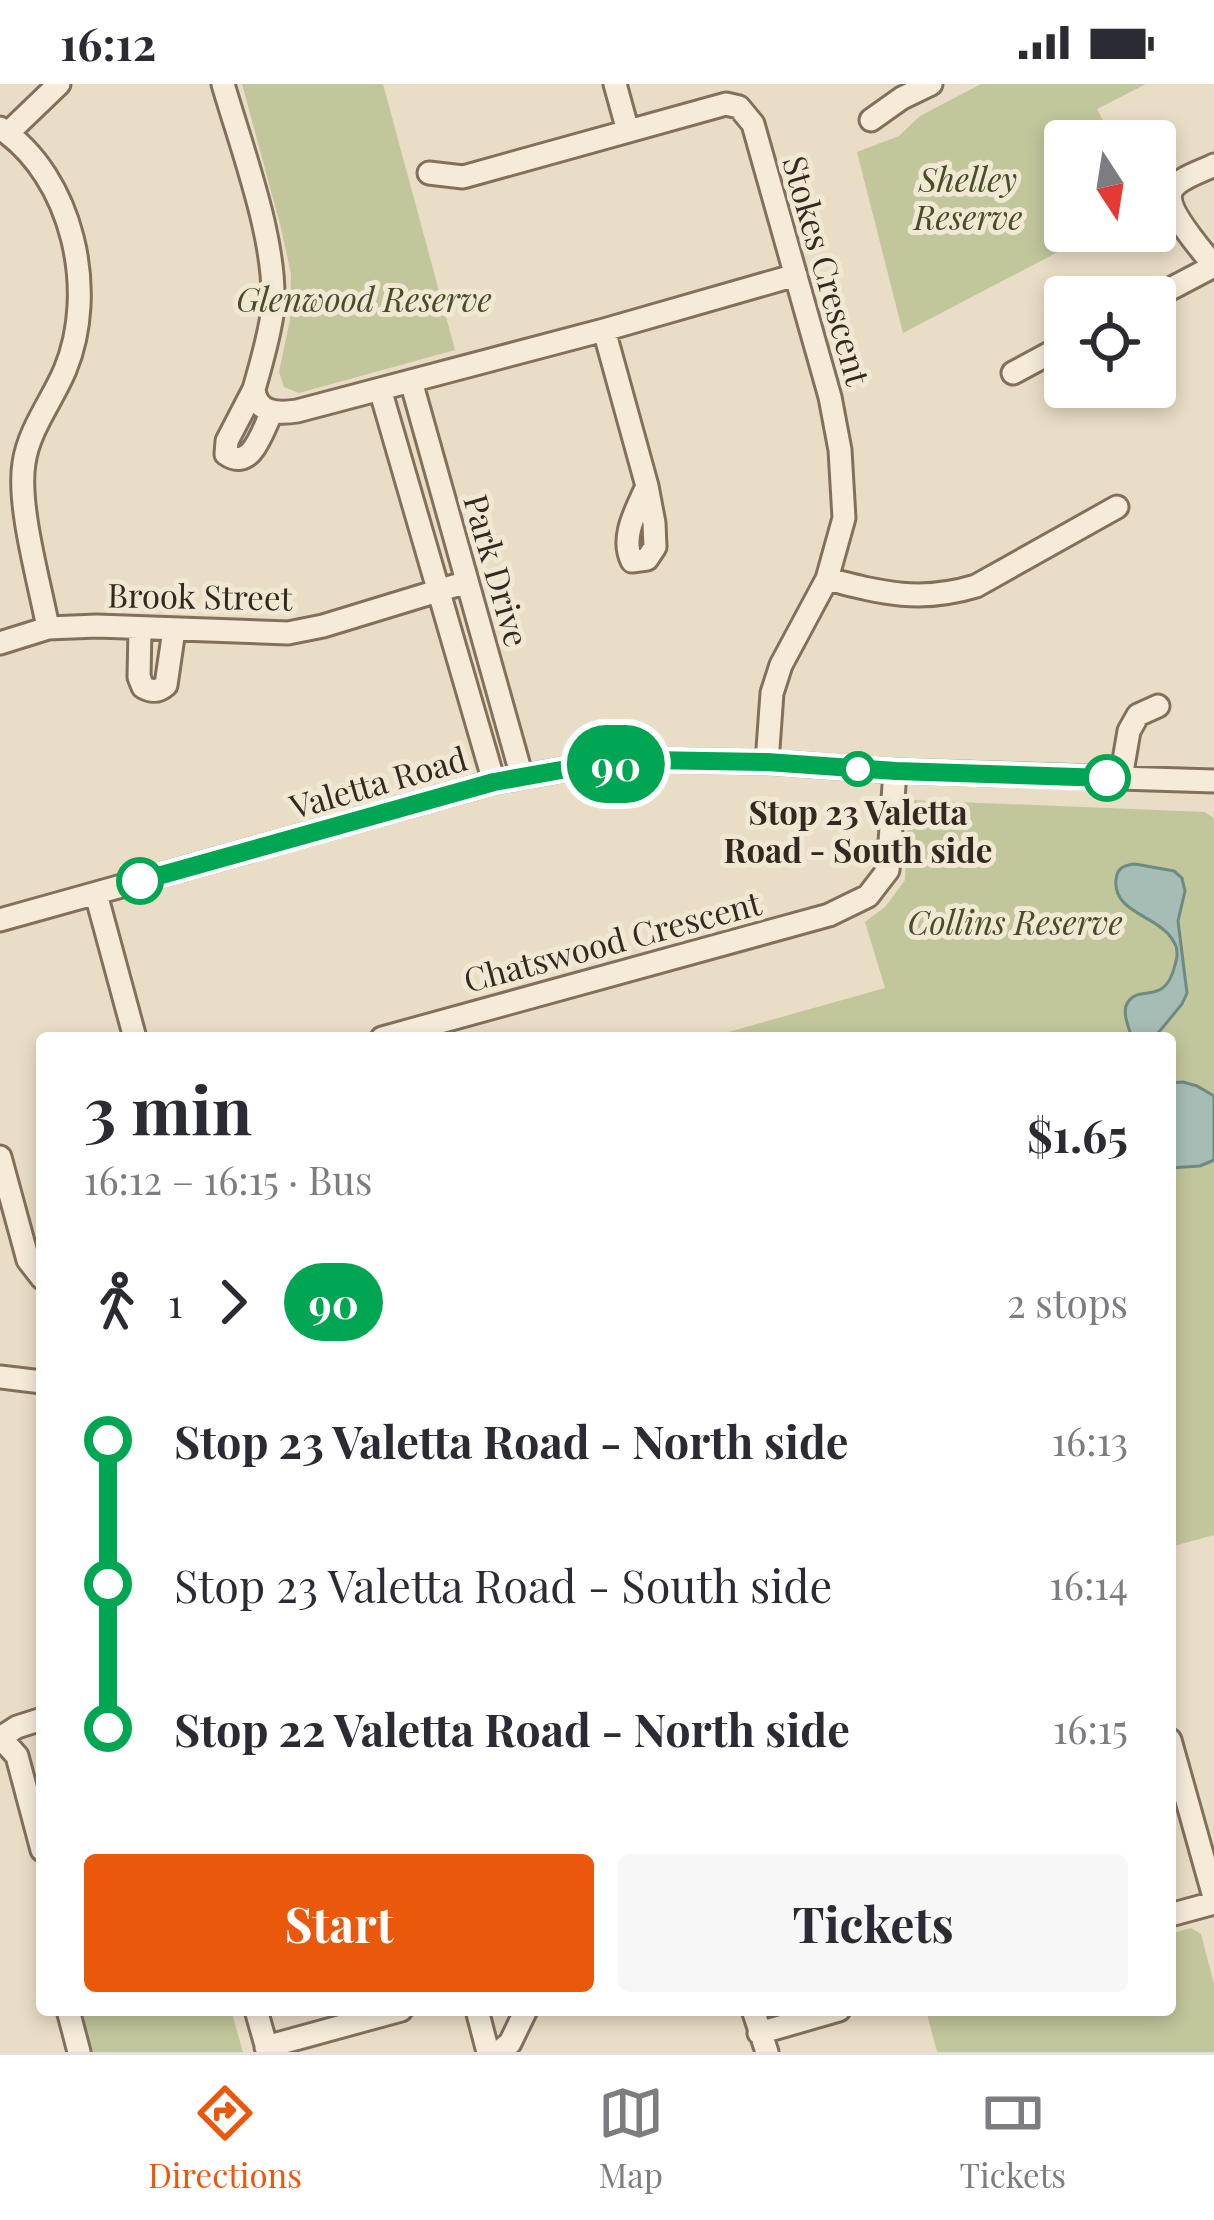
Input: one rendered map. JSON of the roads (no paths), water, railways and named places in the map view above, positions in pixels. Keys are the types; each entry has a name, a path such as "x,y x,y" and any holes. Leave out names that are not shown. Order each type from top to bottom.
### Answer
{"street":[{"path":"48,628 24,504 23,467 29,441 66,368 78,325 79,280 58,197 43,169 4,131 59,84"},
{"path":"223,84 272,267 272,311 254,389 226,441 226,454 236,460 248,455 272,412"},
{"path":"615,84 628,131"},
{"path":"871,120 931,84"},
{"name":"Stokes Crescent","path":"429,172 463,177 726,104 739,107 753,124 830,397 841,450 844,518 827,579 772,693 767,762"},
{"path":"1176,286 1214,266 1171,208 1170,193 1175,185 1214,165"},
{"path":"254,389 261,407 272,412 296,411 796,275"},
{"path":"604,330 647,486"},
{"path":"1013,373 1044,356"},
{"name":"Park Drive","path":"411,381 523,777"},
{"name":"Park Drive","path":"380,388 494,782"},
{"path":"827,579 886,594 952,593 976,586 1117,507"},
{"name":"Brook Street","path":"0,643 48,628 288,633 467,582"},
{"path":"140,628 140,677 142,687 149,691 166,685 174,629"},
{"path":"1120,778 1129,730 1138,715 1158,706"},
{"name":"Valetta Road","path":"0,920 494,782 578,767 649,760 767,762 1214,781"},
{"name":"Chatswood Crescent","path":"404,1032 829,915 868,896 888,870 896,771"},
{"path":"96,894 133,1032"},
{"path":"0,1157 28,1260 36,1270"},
{"path":"0,1377 36,1381"},
{"path":"36,1721 0,1738 17,1756 36,1827"},
{"path":"1176,1762 1214,1900 1176,1914"},
{"path":"1188,1806 1214,1799"},
{"path":"70,2016 79,2052"},
{"path":"258,2016 267,2050 381,2016"},
{"path":"479,2016 488,2052"},
{"path":"500,2052 523,2016"},
{"path":"763,2042 825,2016"}],"water":[{"path":"1125,866 1174,871 1182,878 1185,891 1178,921 1187,993 1159,1032 1130,1032 1126,1006 1133,997 1165,986 1177,951 1167,932 1120,898 1116,880"},
{"path":"1176,1083 1197,1086 1214,1096 1214,1160 1200,1166 1176,1168"}],"place":[{"name":"Stop 23 Valetta Road - South side","path":"858,769"}],"park label":[{"name":"Shelley Reserve","path":"968,197"},
{"name":"Glenwood Reserve","path":"364,298"},
{"name":"Collins Reserve","path":"1015,921"}]}
